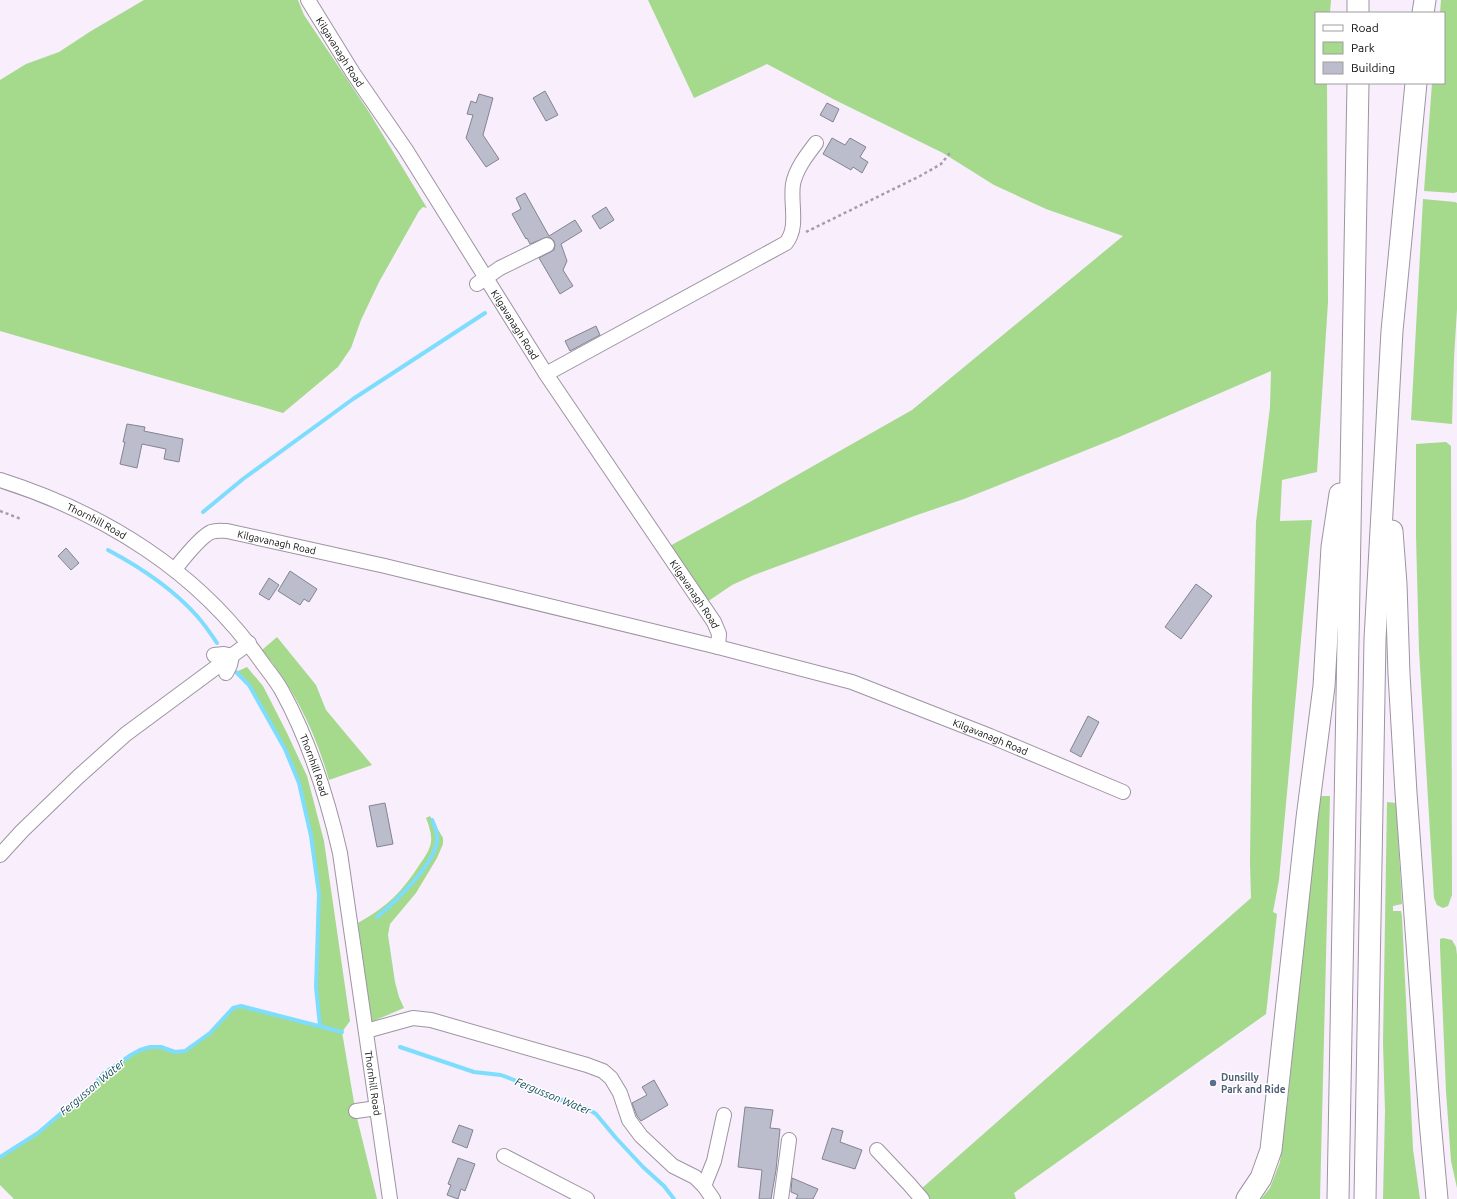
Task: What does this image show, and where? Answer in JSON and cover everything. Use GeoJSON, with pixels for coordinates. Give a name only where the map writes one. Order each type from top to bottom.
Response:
{"type":"FeatureCollection","features":[{"type":"Feature","properties":{"kind":"highway"},"geometry":{"type":"LineString","coordinates":[[1358,0],[1358,12]]}},
{"type":"Feature","properties":{"kind":"highway"},"geometry":{"type":"LineString","coordinates":[[1423,12],[1425,0]]}},
{"type":"Feature","properties":{"kind":"highway"},"geometry":{"type":"LineString","coordinates":[[1338,1199],[1358,84]]}},
{"type":"Feature","properties":{"kind":"highway"},"geometry":{"type":"LineString","coordinates":[[1365,1199],[1375,639],[1392,331],[1416,84]]}},
{"type":"Feature","properties":{"kind":"highway"},"geometry":{"type":"LineString","coordinates":[[1247,1199],[1261,1178],[1271,1150],[1307,818],[1324,686],[1332,547],[1352,423]]}},
{"type":"Feature","properties":{"kind":"highway"},"geometry":{"type":"LineString","coordinates":[[1386,442],[1396,584],[1399,674],[1407,801],[1437,1199]]}},
{"type":"Feature","properties":{"kind":"street","name":"Kilgavanagh Road"},"geometry":{"type":"LineString","coordinates":[[308,0],[353,73],[384,111],[481,281],[546,374],[714,622],[719,634],[718,647]]}},
{"type":"Feature","properties":{"kind":"street"},"geometry":{"type":"LineString","coordinates":[[546,374],[786,243],[791,237],[793,186],[795,176],[803,161],[816,143]]}},
{"type":"Feature","properties":{"kind":"street"},"geometry":{"type":"LineString","coordinates":[[481,281],[500,268],[547,245]]}},
{"type":"Feature","properties":{"kind":"street","name":"Thornhill Road"},"geometry":{"type":"LineString","coordinates":[[0,480],[38,492],[100,521],[175,569],[214,605],[249,643],[282,690],[306,739],[320,777],[340,853],[390,1199]]}},
{"type":"Feature","properties":{"kind":"street","name":"Kilgavanagh Road"},"geometry":{"type":"LineString","coordinates":[[175,569],[201,540],[210,533],[227,531],[429,583],[718,647],[852,682],[990,736],[1123,792]]}},
{"type":"Feature","properties":{"kind":"street"},"geometry":{"type":"LineString","coordinates":[[0,855],[22,831],[126,734],[249,643]]}},
{"type":"Feature","properties":{"kind":"street"},"geometry":{"type":"LineString","coordinates":[[214,655],[224,654],[232,656]]}},
{"type":"Feature","properties":{"kind":"street"},"geometry":{"type":"LineString","coordinates":[[226,673],[232,656]]}},
{"type":"Feature","properties":{"kind":"street"},"geometry":{"type":"LineString","coordinates":[[366,1031],[413,1018],[431,1020],[587,1065],[603,1071],[612,1078],[616,1084],[629,1120],[641,1136],[673,1166],[694,1177],[704,1186],[713,1199]]}},
{"type":"Feature","properties":{"kind":"street"},"geometry":{"type":"LineString","coordinates":[[356,1111],[377,1108]]}},
{"type":"Feature","properties":{"kind":"street"},"geometry":{"type":"LineString","coordinates":[[704,1186],[714,1161],[724,1115]]}},
{"type":"Feature","properties":{"kind":"street"},"geometry":{"type":"LineString","coordinates":[[781,1199],[789,1140]]}},
{"type":"Feature","properties":{"kind":"street"},"geometry":{"type":"LineString","coordinates":[[877,1150],[922,1199]]}},
{"type":"Feature","properties":{"kind":"street"},"geometry":{"type":"LineString","coordinates":[[504,1156],[587,1199]]}},
{"type":"Feature","properties":{"kind":"path"},"geometry":{"type":"LineString","coordinates":[[786,243],[840,214],[920,176],[940,164],[950,153]]}},
{"type":"Feature","properties":{"kind":"path"},"geometry":{"type":"LineString","coordinates":[[0,511],[21,519]]}},
{"type":"Feature","properties":{"kind":"green space"},"geometry":{"type":"Polygon","coordinates":[[[144,0],[298,0],[304,15],[369,112],[427,208],[423,207],[419,211],[379,282],[361,320],[351,348],[338,367],[283,413],[0,331],[0,80],[26,64],[59,52],[91,31],[144,0]]]}},
{"type":"Feature","properties":{"kind":"green space"},"geometry":{"type":"Polygon","coordinates":[[[648,0],[1331,0],[1330,12],[1315,12],[1315,84],[1327,84],[1328,302],[1317,472],[1282,480],[1280,521],[1312,520],[1279,880],[1273,912],[1277,914],[1266,1014],[1014,1193],[1016,1199],[930,1199],[921,1189],[1251,898],[1252,701],[1256,522],[1270,407],[1271,371],[1119,437],[964,499],[754,575],[732,585],[707,602],[668,547],[912,410],[1123,236],[1046,209],[994,185],[943,153],[835,100],[767,64],[694,98],[648,0]]]}},
{"type":"Feature","properties":{"kind":"green space"},"geometry":{"type":"Polygon","coordinates":[[[1441,0],[1457,0],[1457,192],[1454,193],[1424,191],[1432,84],[1445,84],[1445,12],[1440,12],[1441,0]]]}},
{"type":"Feature","properties":{"kind":"green space"},"geometry":{"type":"Polygon","coordinates":[[[1423,199],[1457,203],[1457,309],[1452,424],[1411,420],[1423,199]]]}},
{"type":"Feature","properties":{"kind":"green space"},"geometry":{"type":"Polygon","coordinates":[[[1446,442],[1451,446],[1452,895],[1448,906],[1443,908],[1437,905],[1434,898],[1419,650],[1416,536],[1416,444],[1446,442]]]}},
{"type":"Feature","properties":{"kind":"green space"},"geometry":{"type":"Polygon","coordinates":[[[277,637],[316,685],[326,710],[372,765],[329,780],[318,745],[303,712],[284,679],[262,650],[277,637]]]}},
{"type":"Feature","properties":{"kind":"green space"},"geometry":{"type":"Polygon","coordinates":[[[247,667],[263,686],[307,776],[324,841],[350,1021],[342,1032],[356,1114],[377,1199],[14,1199],[0,1185],[0,1157],[38,1133],[93,1086],[103,1074],[131,1055],[150,1047],[161,1047],[175,1052],[184,1052],[210,1033],[233,1008],[241,1006],[320,1026],[316,987],[319,894],[311,836],[299,783],[285,749],[249,685],[236,672],[247,667]]]}},
{"type":"Feature","properties":{"kind":"green space"},"geometry":{"type":"Polygon","coordinates":[[[1319,796],[1330,796],[1320,1199],[1261,1199],[1270,1188],[1280,1162],[1319,796]]]}},
{"type":"Feature","properties":{"kind":"green space"},"geometry":{"type":"Polygon","coordinates":[[[1387,802],[1396,803],[1402,904],[1393,906],[1393,911],[1401,911],[1402,916],[1413,1149],[1420,1199],[1383,1199],[1385,1111],[1383,1043],[1387,802]]]}},
{"type":"Feature","properties":{"kind":"green space"},"geometry":{"type":"Polygon","coordinates":[[[430,816],[443,838],[443,844],[437,858],[416,893],[390,924],[388,935],[395,982],[404,1008],[371,1022],[358,923],[386,905],[407,883],[428,851],[431,842],[431,833],[426,818],[430,816]]]}},
{"type":"Feature","properties":{"kind":"green space"},"geometry":{"type":"Polygon","coordinates":[[[1443,938],[1452,940],[1456,947],[1457,955],[1457,1188],[1451,1161],[1446,1091],[1440,947],[1440,939],[1443,938]]]}},
{"type":"Feature","properties":{"kind":"building"},"geometry":{"type":"Polygon","coordinates":[[[545,91],[558,115],[546,121],[533,98],[545,91]]]}},
{"type":"Feature","properties":{"kind":"building"},"geometry":{"type":"Polygon","coordinates":[[[479,94],[493,98],[483,135],[499,159],[486,167],[466,138],[473,115],[467,114],[471,101],[476,103],[479,94]]]}},
{"type":"Feature","properties":{"kind":"building"},"geometry":{"type":"Polygon","coordinates":[[[827,103],[839,109],[833,122],[820,115],[827,103]]]}},
{"type":"Feature","properties":{"kind":"building"},"geometry":{"type":"Polygon","coordinates":[[[832,138],[845,145],[850,138],[866,147],[860,157],[868,162],[862,173],[853,167],[851,170],[823,154],[832,138]]]}},
{"type":"Feature","properties":{"kind":"building"},"geometry":{"type":"Polygon","coordinates":[[[525,193],[549,236],[575,220],[582,231],[561,244],[567,261],[563,270],[573,286],[560,294],[539,258],[554,250],[554,241],[547,237],[530,244],[512,214],[521,209],[516,198],[525,193]]]}},
{"type":"Feature","properties":{"kind":"building"},"geometry":{"type":"Polygon","coordinates":[[[606,207],[614,220],[600,229],[592,216],[606,207]]]}},
{"type":"Feature","properties":{"kind":"building"},"geometry":{"type":"Polygon","coordinates":[[[596,326],[600,335],[570,351],[565,341],[596,326]]]}},
{"type":"Feature","properties":{"kind":"building"},"geometry":{"type":"Polygon","coordinates":[[[127,424],[145,427],[144,431],[183,439],[179,462],[164,459],[166,449],[142,444],[137,468],[120,464],[127,424]]]}},
{"type":"Feature","properties":{"kind":"building"},"geometry":{"type":"Polygon","coordinates":[[[66,548],[79,563],[71,570],[58,556],[66,548]]]}},
{"type":"Feature","properties":{"kind":"building"},"geometry":{"type":"Polygon","coordinates":[[[290,571],[317,589],[309,602],[304,599],[300,605],[278,591],[290,571]]]}},
{"type":"Feature","properties":{"kind":"building"},"geometry":{"type":"Polygon","coordinates":[[[269,578],[279,585],[269,600],[259,594],[269,578]]]}},
{"type":"Feature","properties":{"kind":"building"},"geometry":{"type":"Polygon","coordinates":[[[1196,584],[1212,596],[1181,639],[1165,627],[1196,584]]]}},
{"type":"Feature","properties":{"kind":"building"},"geometry":{"type":"Polygon","coordinates":[[[1088,716],[1099,722],[1081,757],[1070,751],[1088,716]]]}},
{"type":"Feature","properties":{"kind":"building"},"geometry":{"type":"Polygon","coordinates":[[[385,803],[393,844],[377,847],[369,806],[385,803]]]}},
{"type":"Feature","properties":{"kind":"building"},"geometry":{"type":"Polygon","coordinates":[[[654,1080],[668,1105],[641,1121],[637,1116],[632,1103],[647,1095],[642,1087],[654,1080]]]}},
{"type":"Feature","properties":{"kind":"building"},"geometry":{"type":"Polygon","coordinates":[[[745,1107],[773,1110],[770,1128],[780,1129],[776,1170],[771,1199],[759,1199],[762,1170],[738,1167],[745,1107]]]}},
{"type":"Feature","properties":{"kind":"building"},"geometry":{"type":"Polygon","coordinates":[[[459,1125],[473,1130],[467,1148],[452,1142],[459,1125]]]}},
{"type":"Feature","properties":{"kind":"building"},"geometry":{"type":"Polygon","coordinates":[[[832,1128],[843,1131],[840,1142],[862,1150],[855,1169],[822,1159],[832,1128]]]}},
{"type":"Feature","properties":{"kind":"building"},"geometry":{"type":"Polygon","coordinates":[[[458,1158],[475,1164],[465,1191],[461,1189],[458,1199],[447,1195],[451,1185],[448,1184],[458,1158]]]}},
{"type":"Feature","properties":{"kind":"building"},"geometry":{"type":"Polygon","coordinates":[[[792,1178],[818,1189],[813,1199],[796,1199],[798,1195],[791,1192],[792,1178]]]}},
{"type":"Feature","properties":{"kind":"waterway"},"geometry":{"type":"LineString","coordinates":[[203,512],[243,479],[353,399],[485,313]]}},
{"type":"Feature","properties":{"kind":"waterway"},"geometry":{"type":"LineString","coordinates":[[108,550],[144,571],[167,588],[188,606],[217,643]]}},
{"type":"Feature","properties":{"kind":"waterway"},"geometry":{"type":"LineString","coordinates":[[236,672],[249,685],[285,749],[299,783],[311,836],[319,894],[316,987],[320,1026]]}},
{"type":"Feature","properties":{"kind":"waterway"},"geometry":{"type":"LineString","coordinates":[[377,917],[403,893],[429,861],[437,841],[436,830],[432,820]]}},
{"type":"Feature","properties":{"kind":"waterway","name":"Fergusson Water"},"geometry":{"type":"LineString","coordinates":[[0,1157],[38,1133],[93,1086],[103,1074],[131,1055],[150,1047],[161,1047],[175,1052],[185,1051],[210,1033],[233,1008],[241,1006],[342,1032]]}},
{"type":"Feature","properties":{"kind":"waterway","name":"Fergusson Water"},"geometry":{"type":"LineString","coordinates":[[400,1047],[474,1072],[501,1075],[542,1093],[588,1109],[596,1114],[616,1138],[643,1167],[664,1186],[674,1199]]}},
{"type":"Feature","properties":{"kind":"place","name":"Dunsilly Park and Ride"},"geometry":{"type":"Point","coordinates":[1213,1083]}}]}
